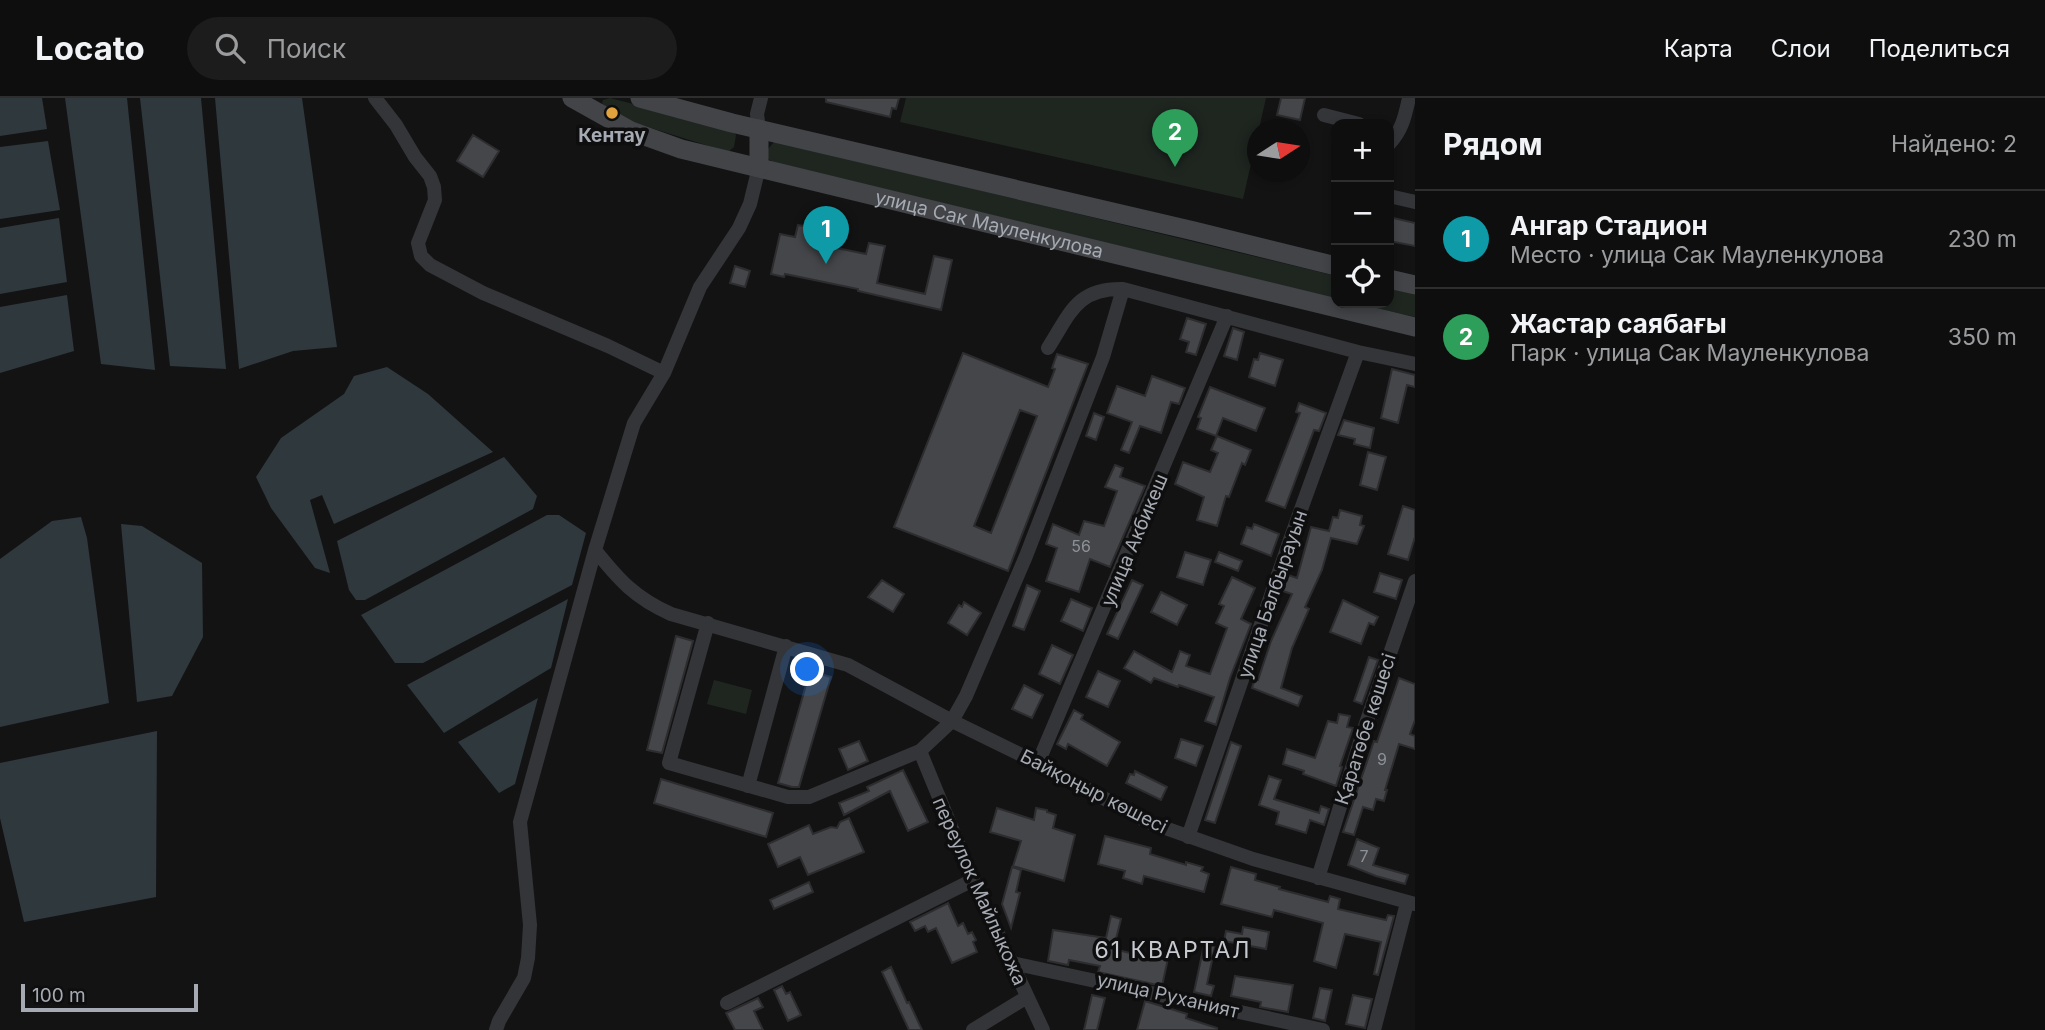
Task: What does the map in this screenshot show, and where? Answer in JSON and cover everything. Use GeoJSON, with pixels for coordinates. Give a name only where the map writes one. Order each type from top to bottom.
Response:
{"type":"FeatureCollection","features":[{"type":"Feature","properties":{"kind":"main road","name":"улица Сак Мауленкулова"},"geometry":{"type":"LineString","coordinates":[[572,98],[631,131],[681,149],[1415,327]]}},
{"type":"Feature","properties":{"kind":"main road","name":"улица Сак Мауленкулова"},"geometry":{"type":"LineString","coordinates":[[640,98],[759,129],[1331,265]]}},
{"type":"Feature","properties":{"kind":"main road"},"geometry":{"type":"LineString","coordinates":[[759,129],[759,167]]}},
{"type":"Feature","properties":{"kind":"main road"},"geometry":{"type":"LineString","coordinates":[[1394,280],[1415,285]]}},
{"type":"Feature","properties":{"kind":"street"},"geometry":{"type":"LineString","coordinates":[[375,98],[430,176],[434,187],[435,200],[418,243],[421,256],[430,265],[484,293],[608,345],[664,373]]}},
{"type":"Feature","properties":{"kind":"street"},"geometry":{"type":"LineString","coordinates":[[759,129],[757,114],[761,98]]}},
{"type":"Feature","properties":{"kind":"street"},"geometry":{"type":"LineString","coordinates":[[1394,134],[1404,120],[1409,98]]}},
{"type":"Feature","properties":{"kind":"street"},"geometry":{"type":"LineString","coordinates":[[1324,115],[1340,119]]}},
{"type":"Feature","properties":{"kind":"street"},"geometry":{"type":"LineString","coordinates":[[496,1030],[524,978],[528,958],[530,925],[520,822],[595,550],[634,423],[664,373],[701,287],[739,228],[750,204],[759,167]]}},
{"type":"Feature","properties":{"kind":"street"},"geometry":{"type":"LineString","coordinates":[[1394,197],[1415,202]]}},
{"type":"Feature","properties":{"kind":"street"},"geometry":{"type":"LineString","coordinates":[[1048,348],[1079,301],[1106,289],[1123,289],[1358,352],[1415,364]]}},
{"type":"Feature","properties":{"kind":"street"},"geometry":{"type":"LineString","coordinates":[[708,623],[668,763],[788,797],[809,796],[920,751],[952,721],[966,696],[1027,556],[1103,357],[1123,289]]}},
{"type":"Feature","properties":{"kind":"street","name":"улица Акбикеш"},"geometry":{"type":"LineString","coordinates":[[1038,763],[1227,316]]}},
{"type":"Feature","properties":{"kind":"street","name":"улица Балбырауын"},"geometry":{"type":"LineString","coordinates":[[1188,837],[1358,352]]}},
{"type":"Feature","properties":{"kind":"street","name":"Байқоңыр көшесі"},"geometry":{"type":"LineString","coordinates":[[595,550],[630,590],[648,603],[671,614],[848,665],[1148,822],[1318,878],[1411,904]]}},
{"type":"Feature","properties":{"kind":"street","name":"Қаратөбе көшесі"},"geometry":{"type":"LineString","coordinates":[[1318,878],[1364,729],[1415,581]]}},
{"type":"Feature","properties":{"kind":"street"},"geometry":{"type":"LineString","coordinates":[[748,786],[786,646]]}},
{"type":"Feature","properties":{"kind":"street","name":"переулок Майлыкожа"},"geometry":{"type":"LineString","coordinates":[[920,751],[974,880],[1043,1030]]}},
{"type":"Feature","properties":{"kind":"street"},"geometry":{"type":"LineString","coordinates":[[727,1003],[974,880]]}},
{"type":"Feature","properties":{"kind":"street"},"geometry":{"type":"LineString","coordinates":[[1374,1030],[1411,904]]}},
{"type":"Feature","properties":{"kind":"street","name":"улица Руханият"},"geometry":{"type":"LineString","coordinates":[[1012,962],[1323,1030]]}},
{"type":"Feature","properties":{"kind":"street"},"geometry":{"type":"LineString","coordinates":[[972,1030],[1027,997]]}},
{"type":"Feature","properties":{"kind":"shaded area"},"geometry":{"type":"Polygon","coordinates":[[[0,98],[42,98],[47,129],[0,136],[0,98]]]}},
{"type":"Feature","properties":{"kind":"shaded area"},"geometry":{"type":"Polygon","coordinates":[[[65,98],[127,98],[155,370],[101,364],[65,98]]]}},
{"type":"Feature","properties":{"kind":"shaded area"},"geometry":{"type":"Polygon","coordinates":[[[140,98],[201,98],[226,369],[170,366],[140,98]]]}},
{"type":"Feature","properties":{"kind":"shaded area"},"geometry":{"type":"Polygon","coordinates":[[[215,98],[302,98],[337,347],[293,351],[239,369],[215,98]]]}},
{"type":"Feature","properties":{"kind":"shaded area"},"geometry":{"type":"Polygon","coordinates":[[[610,98],[733,130],[736,135],[734,147],[728,152],[616,117],[607,111],[602,103],[610,98]]]}},
{"type":"Feature","properties":{"kind":"shaded area"},"geometry":{"type":"Polygon","coordinates":[[[906,98],[1266,98],[1261,119],[1247,119],[1247,181],[1243,199],[900,122],[906,98]]]}},
{"type":"Feature","properties":{"kind":"shaded area"},"geometry":{"type":"Polygon","coordinates":[[[48,141],[60,210],[0,219],[0,147],[48,141]]]}},
{"type":"Feature","properties":{"kind":"shaded area"},"geometry":{"type":"Polygon","coordinates":[[[775,141],[1331,275],[1331,298],[777,164],[768,159],[767,150],[775,141]]]}},
{"type":"Feature","properties":{"kind":"shaded area"},"geometry":{"type":"Polygon","coordinates":[[[59,218],[67,282],[0,294],[0,228],[59,218]]]}},
{"type":"Feature","properties":{"kind":"shaded area"},"geometry":{"type":"Polygon","coordinates":[[[1394,289],[1415,295],[1415,317],[1375,308],[1394,308],[1394,289]]]}},
{"type":"Feature","properties":{"kind":"shaded area"},"geometry":{"type":"Polygon","coordinates":[[[67,295],[74,351],[0,373],[0,307],[67,295]]]}},
{"type":"Feature","properties":{"kind":"shaded area"},"geometry":{"type":"Polygon","coordinates":[[[387,367],[428,394],[493,452],[334,524],[322,495],[310,500],[330,573],[315,568],[271,508],[256,477],[281,438],[344,394],[354,376],[387,367]]]}},
{"type":"Feature","properties":{"kind":"shaded area"},"geometry":{"type":"Polygon","coordinates":[[[504,457],[537,496],[533,509],[365,600],[356,600],[349,590],[337,541],[504,457]]]}},
{"type":"Feature","properties":{"kind":"shaded area"},"geometry":{"type":"Polygon","coordinates":[[[547,515],[559,515],[586,533],[572,585],[423,663],[395,663],[361,615],[547,515]]]}},
{"type":"Feature","properties":{"kind":"shaded area"},"geometry":{"type":"Polygon","coordinates":[[[81,517],[87,538],[109,703],[0,727],[0,559],[52,521],[81,517]]]}},
{"type":"Feature","properties":{"kind":"shaded area"},"geometry":{"type":"Polygon","coordinates":[[[121,524],[142,526],[202,563],[203,637],[172,696],[137,702],[121,524]]]}},
{"type":"Feature","properties":{"kind":"shaded area"},"geometry":{"type":"Polygon","coordinates":[[[568,599],[551,668],[444,733],[407,685],[568,599]]]}},
{"type":"Feature","properties":{"kind":"shaded area"},"geometry":{"type":"Polygon","coordinates":[[[714,680],[752,690],[746,714],[707,704],[714,680]]]}},
{"type":"Feature","properties":{"kind":"shaded area"},"geometry":{"type":"Polygon","coordinates":[[[538,698],[515,784],[499,793],[458,742],[538,698]]]}},
{"type":"Feature","properties":{"kind":"shaded area"},"geometry":{"type":"Polygon","coordinates":[[[157,731],[156,897],[24,922],[0,818],[0,763],[157,731]]]}},
{"type":"Feature","properties":{"kind":"building"},"geometry":{"type":"Polygon","coordinates":[[[826,98],[899,98],[890,117],[826,102],[826,98]]]}},
{"type":"Feature","properties":{"kind":"building"},"geometry":{"type":"Polygon","coordinates":[[[1281,98],[1305,98],[1300,119],[1277,115],[1281,98]]]}},
{"type":"Feature","properties":{"kind":"building"},"geometry":{"type":"Polygon","coordinates":[[[473,135],[499,151],[483,177],[457,161],[473,135]]]}},
{"type":"Feature","properties":{"kind":"building"},"geometry":{"type":"Polygon","coordinates":[[[1394,218],[1415,223],[1415,246],[1394,242],[1394,218]]]}},
{"type":"Feature","properties":{"kind":"building"},"geometry":{"type":"Polygon","coordinates":[[[798,225],[820,229],[817,244],[866,254],[869,243],[885,246],[877,283],[925,294],[934,256],[952,260],[941,310],[858,289],[785,274],[784,277],[771,274],[780,234],[795,237],[798,225]]]}},
{"type":"Feature","properties":{"kind":"building"},"geometry":{"type":"Polygon","coordinates":[[[735,266],[750,271],[745,287],[730,283],[735,266]]]}},
{"type":"Feature","properties":{"kind":"building"},"geometry":{"type":"Polygon","coordinates":[[[1187,318],[1206,324],[1196,355],[1186,352],[1189,342],[1180,339],[1187,318]]]}},
{"type":"Feature","properties":{"kind":"building"},"geometry":{"type":"Polygon","coordinates":[[[1233,328],[1244,332],[1237,360],[1224,356],[1233,328]]]}},
{"type":"Feature","properties":{"kind":"building"},"geometry":{"type":"Polygon","coordinates":[[[963,353],[1048,387],[1057,354],[1088,364],[1008,571],[894,527],[963,353]],[[1020,410],[974,526],[991,533],[1037,416],[1020,410]]]}},
{"type":"Feature","properties":{"kind":"building"},"geometry":{"type":"Polygon","coordinates":[[[1260,353],[1283,360],[1275,386],[1249,377],[1254,359],[1258,360],[1260,353]]]}},
{"type":"Feature","properties":{"kind":"building"},"geometry":{"type":"Polygon","coordinates":[[[1392,369],[1415,375],[1415,387],[1407,385],[1398,423],[1381,418],[1392,369]]]}},
{"type":"Feature","properties":{"kind":"building"},"geometry":{"type":"Polygon","coordinates":[[[1152,376],[1185,388],[1179,404],[1171,402],[1161,433],[1140,426],[1129,453],[1121,450],[1132,422],[1107,413],[1117,386],[1145,396],[1152,376]]]}},
{"type":"Feature","properties":{"kind":"building"},"geometry":{"type":"Polygon","coordinates":[[[1210,387],[1265,408],[1256,431],[1223,418],[1216,436],[1197,429],[1201,418],[1198,417],[1210,387]]]}},
{"type":"Feature","properties":{"kind":"building"},"geometry":{"type":"Polygon","coordinates":[[[1299,403],[1326,413],[1319,431],[1314,430],[1285,508],[1266,501],[1300,413],[1296,412],[1299,403]]]}},
{"type":"Feature","properties":{"kind":"building"},"geometry":{"type":"Polygon","coordinates":[[[1094,413],[1104,417],[1096,440],[1086,436],[1094,413]]]}},
{"type":"Feature","properties":{"kind":"building"},"geometry":{"type":"Polygon","coordinates":[[[1344,420],[1374,428],[1370,448],[1354,444],[1355,439],[1338,435],[1344,420]]]}},
{"type":"Feature","properties":{"kind":"building"},"geometry":{"type":"Polygon","coordinates":[[[1217,436],[1251,450],[1245,465],[1242,463],[1229,497],[1226,496],[1217,526],[1197,520],[1204,497],[1175,484],[1183,462],[1210,472],[1218,453],[1211,450],[1217,436]]]}},
{"type":"Feature","properties":{"kind":"building"},"geometry":{"type":"Polygon","coordinates":[[[1368,452],[1386,457],[1377,490],[1360,485],[1368,452]]]}},
{"type":"Feature","properties":{"kind":"building"},"geometry":{"type":"Polygon","coordinates":[[[1115,465],[1123,468],[1120,477],[1145,486],[1110,567],[1090,559],[1079,592],[1046,581],[1057,548],[1046,544],[1053,524],[1079,535],[1084,521],[1104,526],[1117,491],[1105,487],[1115,465]]]}},
{"type":"Feature","properties":{"kind":"building"},"geometry":{"type":"Polygon","coordinates":[[[1403,506],[1415,510],[1415,537],[1408,560],[1388,554],[1403,506]]]}},
{"type":"Feature","properties":{"kind":"building"},"geometry":{"type":"Polygon","coordinates":[[[1340,510],[1362,516],[1360,525],[1364,526],[1357,544],[1331,538],[1322,570],[1305,607],[1309,609],[1292,648],[1281,688],[1302,696],[1298,706],[1252,688],[1255,678],[1258,680],[1271,641],[1292,594],[1283,591],[1288,575],[1297,578],[1311,527],[1329,531],[1333,517],[1338,518],[1340,510]]]}},
{"type":"Feature","properties":{"kind":"building"},"geometry":{"type":"Polygon","coordinates":[[[1254,524],[1279,534],[1271,556],[1241,544],[1247,527],[1252,529],[1254,524]]]}},
{"type":"Feature","properties":{"kind":"building"},"geometry":{"type":"Polygon","coordinates":[[[1185,552],[1211,560],[1203,585],[1177,577],[1185,552]]]}},
{"type":"Feature","properties":{"kind":"building"},"geometry":{"type":"Polygon","coordinates":[[[1219,552],[1242,561],[1238,571],[1215,562],[1219,552]]]}},
{"type":"Feature","properties":{"kind":"building"},"geometry":{"type":"Polygon","coordinates":[[[1380,573],[1402,580],[1396,599],[1374,592],[1380,573]]]}},
{"type":"Feature","properties":{"kind":"building"},"geometry":{"type":"Polygon","coordinates":[[[1232,577],[1255,588],[1241,619],[1251,624],[1230,678],[1216,725],[1205,721],[1214,697],[1154,678],[1151,683],[1124,668],[1134,651],[1172,672],[1180,651],[1190,655],[1186,666],[1210,674],[1227,628],[1216,623],[1224,606],[1219,604],[1232,577]]]}},
{"type":"Feature","properties":{"kind":"building"},"geometry":{"type":"Polygon","coordinates":[[[882,580],[904,594],[893,612],[868,597],[882,580]]]}},
{"type":"Feature","properties":{"kind":"building"},"geometry":{"type":"Polygon","coordinates":[[[1132,580],[1143,585],[1118,639],[1107,634],[1132,580]]]}},
{"type":"Feature","properties":{"kind":"building"},"geometry":{"type":"Polygon","coordinates":[[[1027,585],[1040,591],[1024,630],[1013,626],[1027,585]]]}},
{"type":"Feature","properties":{"kind":"building"},"geometry":{"type":"Polygon","coordinates":[[[1161,592],[1187,605],[1177,625],[1151,612],[1161,592]]]}},
{"type":"Feature","properties":{"kind":"building"},"geometry":{"type":"Polygon","coordinates":[[[1071,599],[1092,608],[1083,631],[1061,621],[1071,599]]]}},
{"type":"Feature","properties":{"kind":"building"},"geometry":{"type":"Polygon","coordinates":[[[1343,600],[1378,617],[1374,625],[1369,623],[1361,644],[1330,632],[1343,600]]]}},
{"type":"Feature","properties":{"kind":"building"},"geometry":{"type":"Polygon","coordinates":[[[964,602],[981,613],[967,635],[948,623],[959,605],[962,607],[964,602]]]}},
{"type":"Feature","properties":{"kind":"building"},"geometry":{"type":"Polygon","coordinates":[[[676,636],[693,641],[662,753],[647,750],[676,636]]]}},
{"type":"Feature","properties":{"kind":"building"},"geometry":{"type":"Polygon","coordinates":[[[1052,645],[1073,655],[1060,684],[1039,674],[1052,645]]]}},
{"type":"Feature","properties":{"kind":"building"},"geometry":{"type":"Polygon","coordinates":[[[1369,657],[1378,660],[1362,704],[1354,701],[1369,657]]]}},
{"type":"Feature","properties":{"kind":"building"},"geometry":{"type":"Polygon","coordinates":[[[810,671],[831,677],[799,787],[792,787],[778,783],[810,671]]]}},
{"type":"Feature","properties":{"kind":"building"},"geometry":{"type":"Polygon","coordinates":[[[1098,671],[1120,681],[1108,707],[1086,697],[1098,671]]]}},
{"type":"Feature","properties":{"kind":"building"},"geometry":{"type":"Polygon","coordinates":[[[1399,678],[1415,684],[1415,720],[1410,734],[1415,736],[1415,749],[1399,744],[1384,801],[1376,799],[1373,810],[1363,807],[1354,835],[1343,832],[1374,741],[1377,742],[1399,678]]]}},
{"type":"Feature","properties":{"kind":"building"},"geometry":{"type":"Polygon","coordinates":[[[1024,685],[1043,695],[1032,718],[1012,709],[1024,685]]]}},
{"type":"Feature","properties":{"kind":"building"},"geometry":{"type":"Polygon","coordinates":[[[1074,710],[1083,715],[1081,719],[1120,742],[1107,766],[1068,744],[1066,749],[1057,744],[1074,710]]]}},
{"type":"Feature","properties":{"kind":"building"},"geometry":{"type":"Polygon","coordinates":[[[1339,714],[1350,716],[1347,727],[1353,728],[1336,786],[1283,764],[1287,749],[1315,758],[1328,721],[1337,723],[1339,714]]]}},
{"type":"Feature","properties":{"kind":"building"},"geometry":{"type":"Polygon","coordinates":[[[1181,739],[1203,746],[1196,766],[1175,758],[1181,739]]]}},
{"type":"Feature","properties":{"kind":"building"},"geometry":{"type":"Polygon","coordinates":[[[859,741],[868,761],[848,770],[839,749],[859,741]]]}},
{"type":"Feature","properties":{"kind":"building"},"geometry":{"type":"Polygon","coordinates":[[[1231,742],[1241,746],[1215,823],[1205,820],[1231,742]]]}},
{"type":"Feature","properties":{"kind":"building"},"geometry":{"type":"Polygon","coordinates":[[[903,770],[928,822],[908,831],[890,791],[844,815],[839,803],[869,791],[867,787],[903,770]]]}},
{"type":"Feature","properties":{"kind":"building"},"geometry":{"type":"Polygon","coordinates":[[[1135,771],[1167,787],[1161,800],[1126,783],[1130,774],[1134,775],[1135,771]]]}},
{"type":"Feature","properties":{"kind":"building"},"geometry":{"type":"Polygon","coordinates":[[[1269,776],[1281,780],[1274,799],[1319,813],[1321,806],[1329,809],[1324,825],[1310,820],[1306,833],[1276,824],[1279,812],[1259,805],[1269,776]]]}},
{"type":"Feature","properties":{"kind":"building"},"geometry":{"type":"Polygon","coordinates":[[[661,779],[773,813],[766,837],[654,803],[661,779]]]}},
{"type":"Feature","properties":{"kind":"building"},"geometry":{"type":"Polygon","coordinates":[[[997,808],[1034,820],[1036,808],[1047,810],[1056,815],[1053,828],[1075,835],[1064,881],[1013,866],[1021,841],[990,832],[997,808]]]}},
{"type":"Feature","properties":{"kind":"building"},"geometry":{"type":"Polygon","coordinates":[[[849,818],[864,852],[808,875],[800,857],[778,867],[768,844],[809,825],[813,834],[831,827],[837,828],[840,822],[849,818]]]}},
{"type":"Feature","properties":{"kind":"building"},"geometry":{"type":"Polygon","coordinates":[[[1105,836],[1151,848],[1150,854],[1186,865],[1186,862],[1203,867],[1201,871],[1209,874],[1204,892],[1144,876],[1142,884],[1123,878],[1125,871],[1098,864],[1105,836]]]}},
{"type":"Feature","properties":{"kind":"building"},"geometry":{"type":"Polygon","coordinates":[[[1357,839],[1379,848],[1373,865],[1408,875],[1405,884],[1348,865],[1357,839]]]}},
{"type":"Feature","properties":{"kind":"building"},"geometry":{"type":"Polygon","coordinates":[[[1012,867],[1021,870],[1016,892],[1020,893],[1011,928],[1002,904],[1012,867]]]}},
{"type":"Feature","properties":{"kind":"building"},"geometry":{"type":"Polygon","coordinates":[[[1231,867],[1256,874],[1255,880],[1280,887],[1279,889],[1328,902],[1330,896],[1340,899],[1338,909],[1386,920],[1388,915],[1394,916],[1378,975],[1374,974],[1381,942],[1345,934],[1336,968],[1314,961],[1323,923],[1274,910],[1272,917],[1221,904],[1231,867]]]}},
{"type":"Feature","properties":{"kind":"building"},"geometry":{"type":"Polygon","coordinates":[[[809,882],[813,892],[774,909],[770,900],[809,882]]]}},
{"type":"Feature","properties":{"kind":"building"},"geometry":{"type":"Polygon","coordinates":[[[948,903],[958,926],[963,923],[968,934],[972,932],[977,952],[952,963],[936,928],[928,932],[925,926],[915,931],[910,922],[948,903]]]}},
{"type":"Feature","properties":{"kind":"building"},"geometry":{"type":"Polygon","coordinates":[[[1111,916],[1121,919],[1116,939],[1120,943],[1118,950],[1158,960],[1159,952],[1169,954],[1162,986],[1098,972],[1100,966],[1069,960],[1068,965],[1048,961],[1053,930],[1106,938],[1111,916]]]}},
{"type":"Feature","properties":{"kind":"building"},"geometry":{"type":"Polygon","coordinates":[[[1243,927],[1269,932],[1266,949],[1224,941],[1226,931],[1242,934],[1243,927]]]}},
{"type":"Feature","properties":{"kind":"building"},"geometry":{"type":"Polygon","coordinates":[[[1205,940],[1216,942],[1207,984],[1214,986],[1211,996],[1194,992],[1205,940]]]}},
{"type":"Feature","properties":{"kind":"building"},"geometry":{"type":"Polygon","coordinates":[[[891,967],[922,1030],[909,1030],[882,972],[891,967]]]}},
{"type":"Feature","properties":{"kind":"building"},"geometry":{"type":"Polygon","coordinates":[[[1235,976],[1293,985],[1288,1012],[1260,1007],[1261,1002],[1231,996],[1235,976]]]}},
{"type":"Feature","properties":{"kind":"building"},"geometry":{"type":"Polygon","coordinates":[[[782,986],[786,994],[790,992],[801,1015],[788,1021],[774,990],[782,986]]]}},
{"type":"Feature","properties":{"kind":"building"},"geometry":{"type":"Polygon","coordinates":[[[1320,988],[1332,990],[1325,1021],[1313,1018],[1320,988]]]}},
{"type":"Feature","properties":{"kind":"building"},"geometry":{"type":"Polygon","coordinates":[[[1092,995],[1105,998],[1097,1030],[1084,1030],[1092,995]]]}},
{"type":"Feature","properties":{"kind":"building"},"geometry":{"type":"Polygon","coordinates":[[[1353,995],[1372,999],[1365,1028],[1346,1024],[1353,995]]]}},
{"type":"Feature","properties":{"kind":"building"},"geometry":{"type":"Polygon","coordinates":[[[758,998],[763,1007],[754,1011],[763,1030],[735,1030],[726,1013],[758,998]]]}},
{"type":"Feature","properties":{"kind":"building"},"geometry":{"type":"Polygon","coordinates":[[[1145,1001],[1187,1014],[1186,1018],[1217,1030],[1137,1030],[1145,1001]]]}},
{"type":"Feature","properties":{"kind":"place","name":"Кентау"},"geometry":{"type":"Point","coordinates":[612,113]}},
{"type":"Feature","properties":{"kind":"place","name":"Жастар саябағы"},"geometry":{"type":"Point","coordinates":[1175,167]}},
{"type":"Feature","properties":{"kind":"place","name":"Ангар Стадион"},"geometry":{"type":"Point","coordinates":[826,264]}},
{"type":"Feature","properties":{"kind":"district","name":"61 КВАРТАЛ"},"geometry":{"type":"Point","coordinates":[1173,950]}}]}
